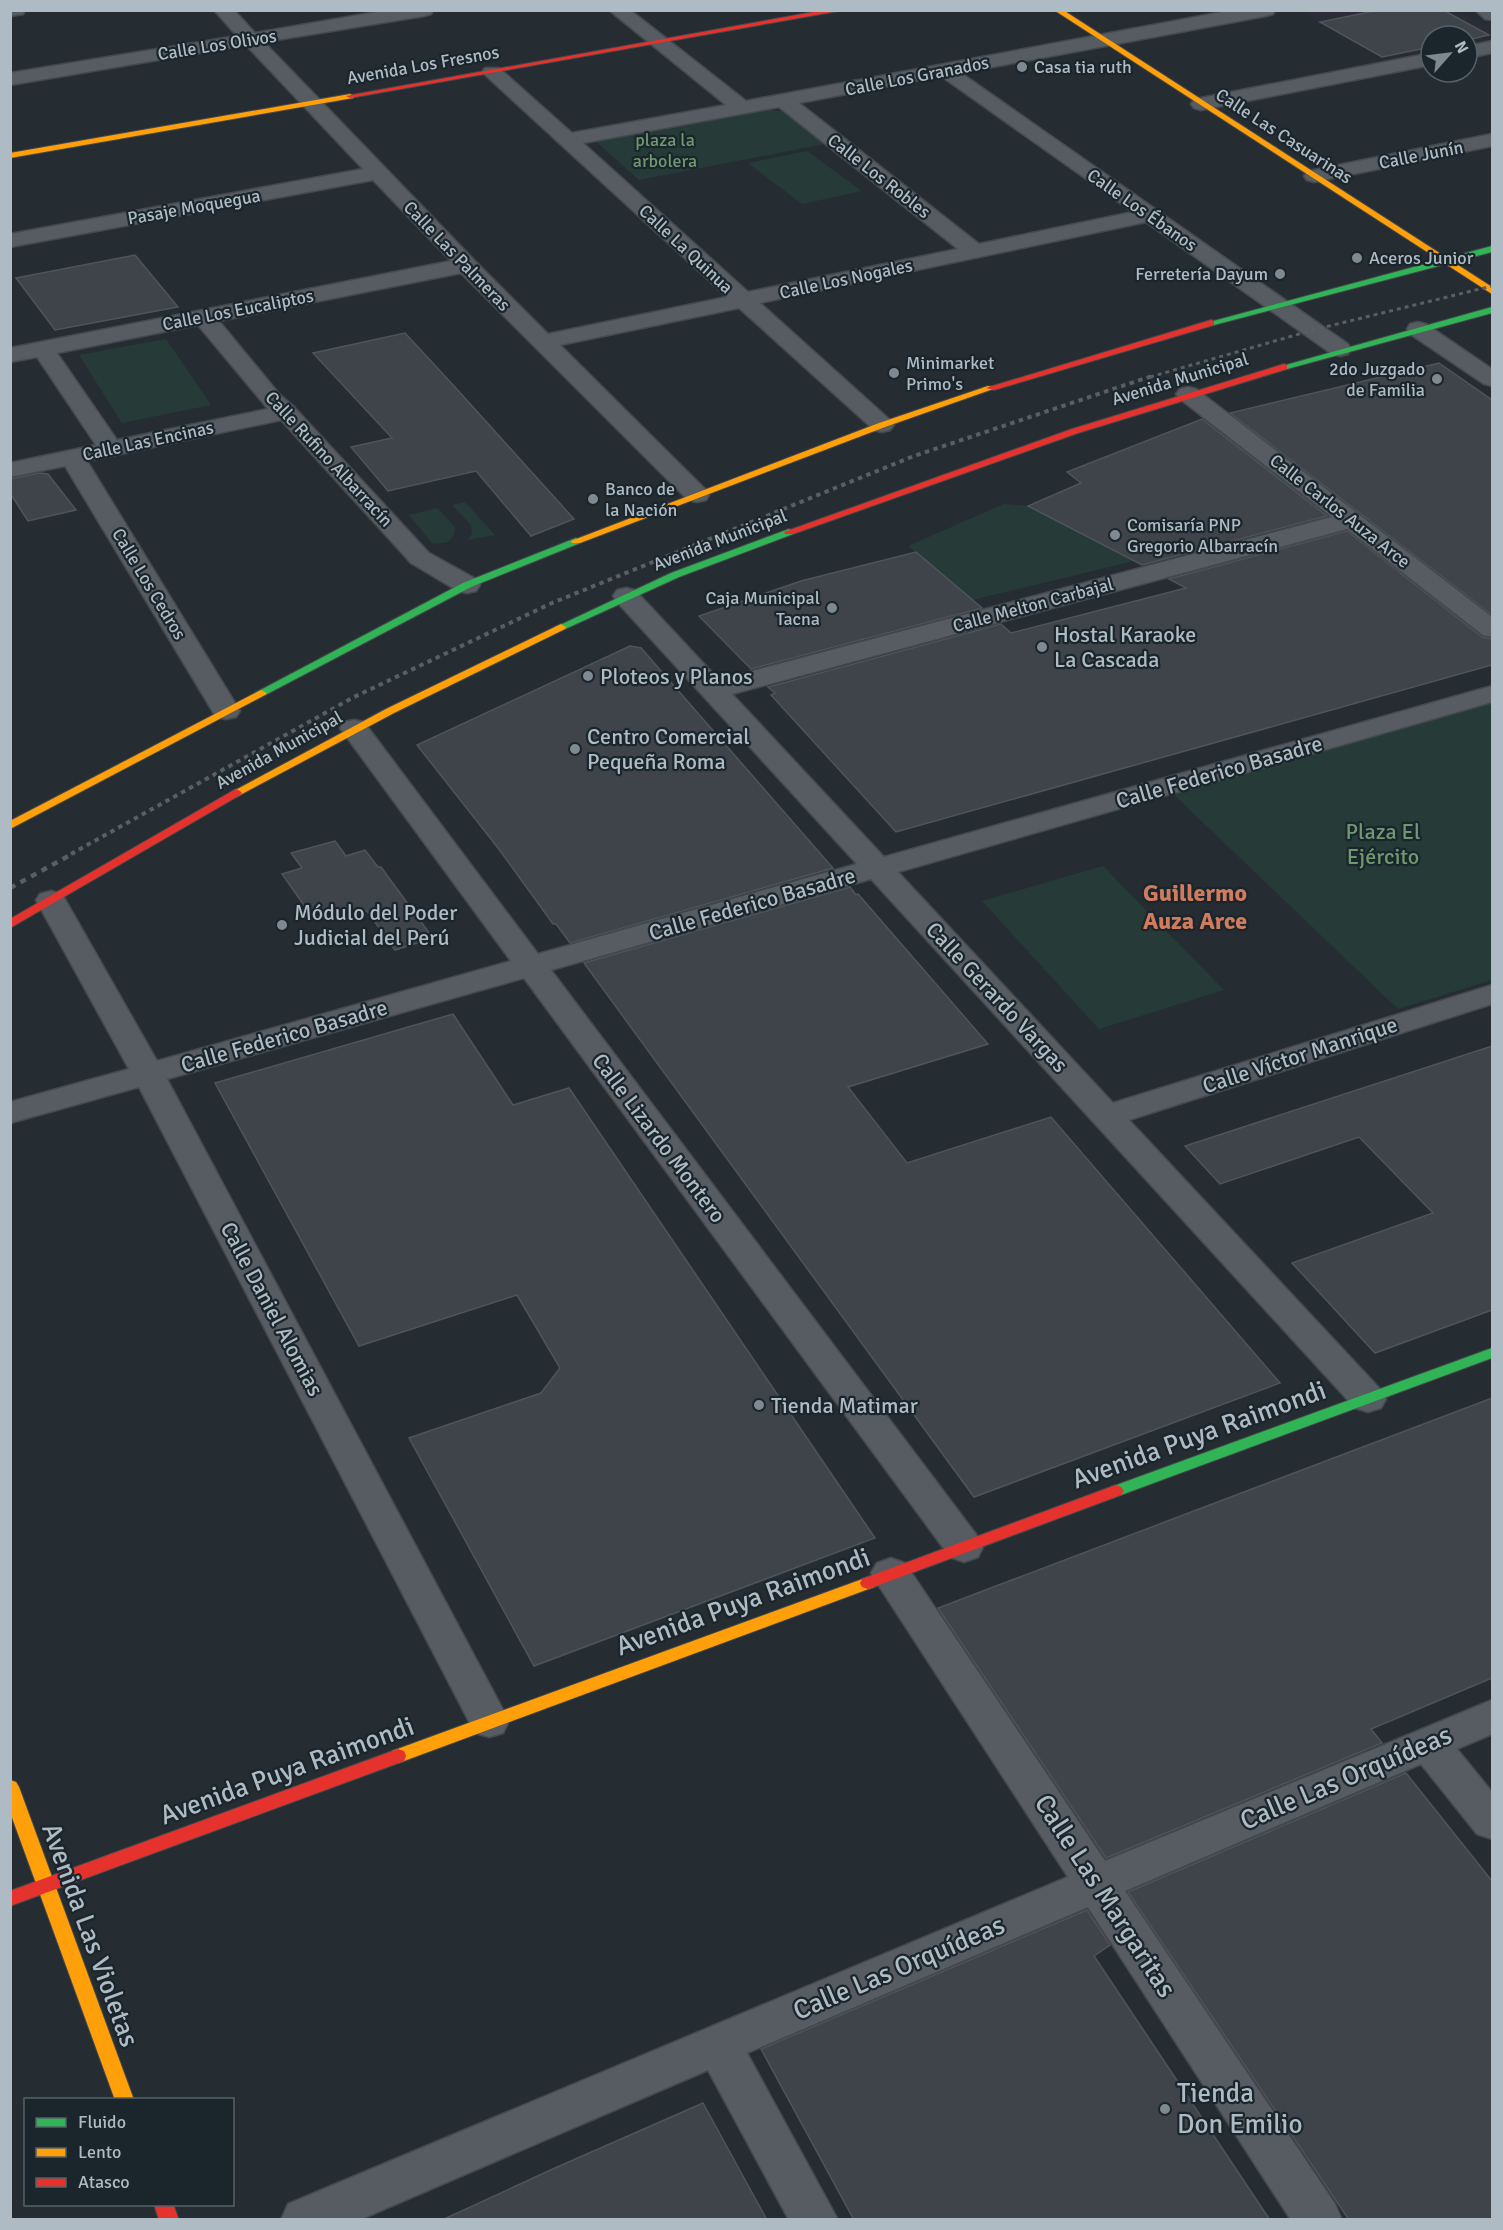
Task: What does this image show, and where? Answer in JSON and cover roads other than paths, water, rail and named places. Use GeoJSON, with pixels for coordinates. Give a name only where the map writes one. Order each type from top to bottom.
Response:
{"type":"FeatureCollection","features":[{"type":"Feature","properties":{"kind":"main road","name":"Avenida Los Fresnos"},"geometry":{"type":"LineString","coordinates":[[10,156],[841,10]]}},
{"type":"Feature","properties":{"kind":"main road","name":"Calle Las Casuarinas"},"geometry":{"type":"LineString","coordinates":[[1056,10],[1492,291]]}},
{"type":"Feature","properties":{"kind":"main road"},"geometry":{"type":"LineString","coordinates":[[10,826],[467,585],[697,495],[882,425],[1056,366],[1275,304],[1492,249]]}},
{"type":"Feature","properties":{"kind":"main road","name":"Avenida Municipal"},"geometry":{"type":"LineString","coordinates":[[10,924],[354,728],[626,596],[931,479],[1188,394],[1340,350],[1492,310]]}},
{"type":"Feature","properties":{"kind":"main road","name":"Avenida Puya Raimondi"},"geometry":{"type":"LineString","coordinates":[[10,1899],[1492,1353]]}},
{"type":"Feature","properties":{"kind":"main road","name":"Avenida Las Violetas"},"geometry":{"type":"LineString","coordinates":[[10,1787],[124,2098]]}},
{"type":"Feature","properties":{"kind":"main road"},"geometry":{"type":"LineString","coordinates":[[163,2206],[169,2220]]}},
{"type":"Feature","properties":{"kind":"street"},"geometry":{"type":"LineString","coordinates":[[10,11],[16,10]]}},
{"type":"Feature","properties":{"kind":"street","name":"Calle Las Palmeras"},"geometry":{"type":"LineString","coordinates":[[223,10],[376,173],[697,495]]}},
{"type":"Feature","properties":{"kind":"street","name":"Calle Los Olivos"},"geometry":{"type":"LineString","coordinates":[[10,79],[424,10]]}},
{"type":"Feature","properties":{"kind":"street"},"geometry":{"type":"LineString","coordinates":[[618,10],[744,108]]}},
{"type":"Feature","properties":{"kind":"street","name":"Calle Los Granados"},"geometry":{"type":"LineString","coordinates":[[568,140],[1266,10]]}},
{"type":"Feature","properties":{"kind":"street"},"geometry":{"type":"LineString","coordinates":[[1484,10],[1492,15]]}},
{"type":"Feature","properties":{"kind":"street"},"geometry":{"type":"LineString","coordinates":[[1201,104],[1419,61]]}},
{"type":"Feature","properties":{"kind":"street","name":"Calle Los Ébanos"},"geometry":{"type":"LineString","coordinates":[[945,70],[1340,350]]}},
{"type":"Feature","properties":{"kind":"street","name":"Calle La Quinua"},"geometry":{"type":"LineString","coordinates":[[492,72],[882,425]]}},
{"type":"Feature","properties":{"kind":"street","name":"Calle Los Robles"},"geometry":{"type":"LineString","coordinates":[[783,100],[976,252]]}},
{"type":"Feature","properties":{"kind":"street","name":"Calle Junín"},"geometry":{"type":"LineString","coordinates":[[1314,176],[1492,140]]}},
{"type":"Feature","properties":{"kind":"street","name":"Pasaje Moquegua"},"geometry":{"type":"LineString","coordinates":[[10,241],[376,173]]}},
{"type":"Feature","properties":{"kind":"street","name":"Calle Los Nogales"},"geometry":{"type":"LineString","coordinates":[[542,342],[1150,215]]}},
{"type":"Feature","properties":{"kind":"street","name":"Calle Los Eucaliptos"},"geometry":{"type":"LineString","coordinates":[[21,348],[204,317],[466,265]]}},
{"type":"Feature","properties":{"kind":"street","name":"Calle Rufino Albarracín"},"geometry":{"type":"LineString","coordinates":[[204,317],[272,400],[286,412],[420,558],[467,585]]}},
{"type":"Feature","properties":{"kind":"street"},"geometry":{"type":"LineString","coordinates":[[1418,329],[1492,380]]}},
{"type":"Feature","properties":{"kind":"street"},"geometry":{"type":"LineString","coordinates":[[21,348],[111,449]]}},
{"type":"Feature","properties":{"kind":"street","name":"Calle Carlos Auza Arce"},"geometry":{"type":"LineString","coordinates":[[1188,394],[1492,629]]}},
{"type":"Feature","properties":{"kind":"street","name":"Calle Las Encinas"},"geometry":{"type":"LineString","coordinates":[[10,470],[286,412]]}},
{"type":"Feature","properties":{"kind":"street","name":"Calle Los Cedros"},"geometry":{"type":"LineString","coordinates":[[72,457],[226,711]]}},
{"type":"Feature","properties":{"kind":"street","name":"Calle Melton Carbajal"},"geometry":{"type":"LineString","coordinates":[[714,690],[1351,520]]}},
{"type":"Feature","properties":{"kind":"street","name":"Calle Gerardo Vargas"},"geometry":{"type":"LineString","coordinates":[[626,596],[1368,1399]]}},
{"type":"Feature","properties":{"kind":"street","name":"Calle Federico Basadre"},"geometry":{"type":"LineString","coordinates":[[10,1113],[1492,694]]}},
{"type":"Feature","properties":{"kind":"street","name":"Calle Lizardo Montero"},"geometry":{"type":"LineString","coordinates":[[354,728],[964,1547]]}},
{"type":"Feature","properties":{"kind":"street","name":"Calle Daniel Alomias"},"geometry":{"type":"LineString","coordinates":[[51,900],[148,1074],[489,1721]]}},
{"type":"Feature","properties":{"kind":"street","name":"Calle Víctor Manrique"},"geometry":{"type":"LineString","coordinates":[[1107,1116],[1492,994]]}},
{"type":"Feature","properties":{"kind":"street","name":"Calle Las Margaritas"},"geometry":{"type":"LineString","coordinates":[[891,1574],[1318,2220]]}},
{"type":"Feature","properties":{"kind":"street","name":"Calle Las Orquídeas"},"geometry":{"type":"LineString","coordinates":[[305,2220],[1492,1716]]}},
{"type":"Feature","properties":{"kind":"street"},"geometry":{"type":"LineString","coordinates":[[1428,1743],[1492,1822]]}},
{"type":"Feature","properties":{"kind":"street"},"geometry":{"type":"LineString","coordinates":[[718,2044],[814,2220]]}},
{"type":"Feature","properties":{"kind":"railway"},"geometry":{"type":"LineString","coordinates":[[1150,377],[1313,330],[1492,286]]}},
{"type":"Feature","properties":{"kind":"railway"},"geometry":{"type":"LineString","coordinates":[[71,854],[354,697],[552,603],[914,456],[1155,375]]}},
{"type":"Feature","properties":{"kind":"railway"},"geometry":{"type":"LineString","coordinates":[[10,888],[74,853]]}},
{"type":"Feature","properties":{"kind":"place","name":"Casa tia ruth"},"geometry":{"type":"Point","coordinates":[1022,67]}},
{"type":"Feature","properties":{"kind":"place","name":"Aceros Junior"},"geometry":{"type":"Point","coordinates":[1357,258]}},
{"type":"Feature","properties":{"kind":"place","name":"Ferretería Dayum"},"geometry":{"type":"Point","coordinates":[1280,274]}},
{"type":"Feature","properties":{"kind":"place","name":"Minimarket Primo's"},"geometry":{"type":"Point","coordinates":[894,373]}},
{"type":"Feature","properties":{"kind":"place","name":"2do Juzgado de Familia"},"geometry":{"type":"Point","coordinates":[1437,379]}},
{"type":"Feature","properties":{"kind":"place","name":"Banco de la Nación"},"geometry":{"type":"Point","coordinates":[593,499]}},
{"type":"Feature","properties":{"kind":"place","name":"Comisaría PNP Gregorio Albarracín"},"geometry":{"type":"Point","coordinates":[1115,535]}},
{"type":"Feature","properties":{"kind":"place","name":"Caja Municipal Tacna"},"geometry":{"type":"Point","coordinates":[832,608]}},
{"type":"Feature","properties":{"kind":"place","name":"Hostal Karaoke La Cascada"},"geometry":{"type":"Point","coordinates":[1042,647]}},
{"type":"Feature","properties":{"kind":"place","name":"Ploteos y Planos"},"geometry":{"type":"Point","coordinates":[588,676]}},
{"type":"Feature","properties":{"kind":"place","name":"Centro Comercial Pequeña Roma"},"geometry":{"type":"Point","coordinates":[575,749]}},
{"type":"Feature","properties":{"kind":"place","name":"Módulo del Poder Judicial del Perú"},"geometry":{"type":"Point","coordinates":[282,925]}},
{"type":"Feature","properties":{"kind":"place","name":"Tienda Matimar"},"geometry":{"type":"Point","coordinates":[759,1405]}},
{"type":"Feature","properties":{"kind":"place","name":"Tienda Don Emilio"},"geometry":{"type":"Point","coordinates":[1165,2109]}},
{"type":"Feature","properties":{"kind":"district","name":"Guillermo Auza Arce"},"geometry":{"type":"Point","coordinates":[1195,907]}},
{"type":"Feature","properties":{"kind":"park label","name":"plaza la arbolera"},"geometry":{"type":"Point","coordinates":[665,150]}},
{"type":"Feature","properties":{"kind":"park label","name":"Plaza El Ejército"},"geometry":{"type":"Point","coordinates":[1383,844]}}]}
